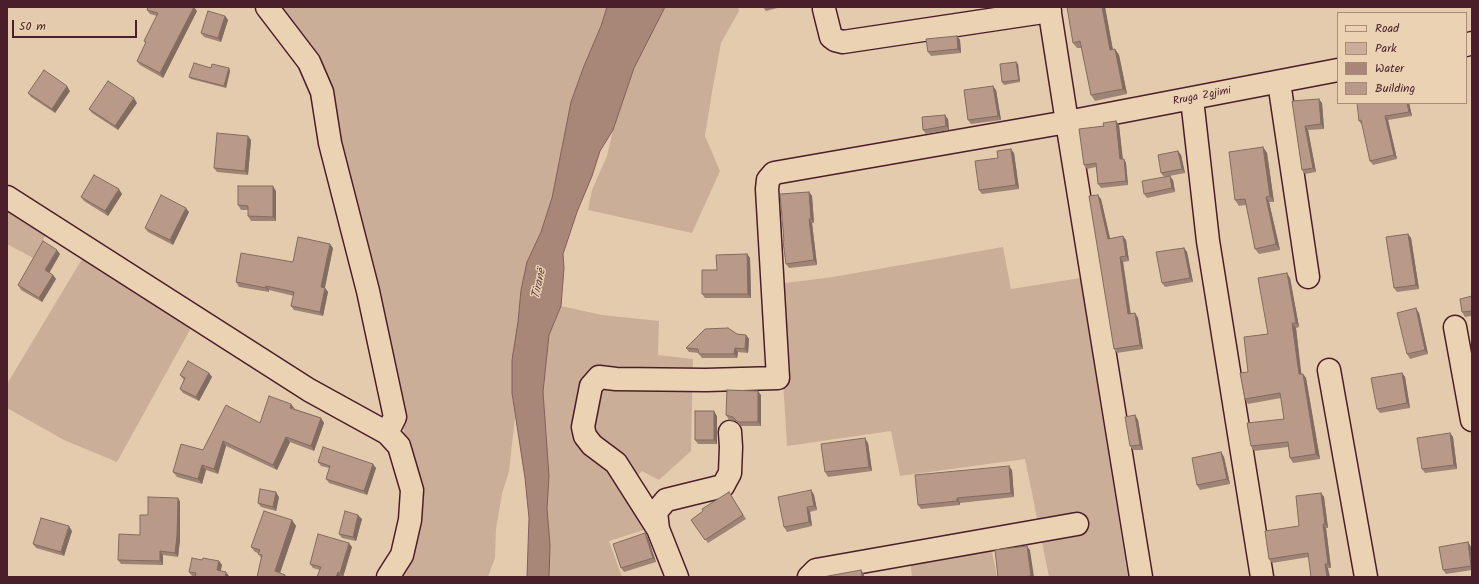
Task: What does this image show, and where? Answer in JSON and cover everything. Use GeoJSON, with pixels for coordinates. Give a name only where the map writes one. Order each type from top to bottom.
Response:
{"type":"FeatureCollection","features":[{"type":"Feature","properties":{"kind":"street"},"geometry":{"type":"LineString","coordinates":[[267,7],[309,62],[322,92],[330,143],[368,291],[394,417],[387,433]]}},
{"type":"Feature","properties":{"kind":"street"},"geometry":{"type":"LineString","coordinates":[[824,9],[831,36],[835,40],[843,42],[1050,9],[1066,122],[1141,577]]}},
{"type":"Feature","properties":{"kind":"street","name":"Rruga Zgjimi"},"geometry":{"type":"LineString","coordinates":[[658,529],[616,463],[592,445],[585,436],[583,427],[591,386],[599,377],[616,379],[706,380],[778,378],[767,189],[768,180],[774,173],[1192,99],[1337,70]]}},
{"type":"Feature","properties":{"kind":"street"},"geometry":{"type":"LineString","coordinates":[[1279,82],[1308,277]]}},
{"type":"Feature","properties":{"kind":"street"},"geometry":{"type":"LineString","coordinates":[[1192,99],[1208,241],[1262,577]]}},
{"type":"Feature","properties":{"kind":"street"},"geometry":{"type":"LineString","coordinates":[[7,197],[309,390],[387,433],[399,446],[412,490],[410,520],[402,555],[388,577]]}},
{"type":"Feature","properties":{"kind":"street"},"geometry":{"type":"LineString","coordinates":[[1455,327],[1472,420]]}},
{"type":"Feature","properties":{"kind":"street"},"geometry":{"type":"LineString","coordinates":[[1329,370],[1366,577]]}},
{"type":"Feature","properties":{"kind":"street"},"geometry":{"type":"LineString","coordinates":[[677,577],[658,529],[656,512],[666,500],[723,486],[730,473],[732,447],[730,432]]}},
{"type":"Feature","properties":{"kind":"street"},"geometry":{"type":"LineString","coordinates":[[809,577],[816,570],[1077,524]]}},
{"type":"Feature","properties":{"kind":"green space"},"geometry":{"type":"Polygon","coordinates":[[[276,7],[607,7],[571,102],[552,198],[541,232],[527,262],[521,289],[512,393],[515,418],[509,471],[502,494],[496,529],[495,558],[488,577],[399,577],[410,557],[423,514],[421,483],[405,440],[379,285],[332,108],[276,7]]]}},
{"type":"Feature","properties":{"kind":"green space"},"geometry":{"type":"Polygon","coordinates":[[[665,7],[738,7],[739,11],[721,43],[705,136],[720,171],[692,233],[588,210],[592,190],[607,156],[613,130],[634,68],[665,7]]]}},
{"type":"Feature","properties":{"kind":"green space"},"geometry":{"type":"Polygon","coordinates":[[[7,210],[46,235],[33,258],[7,244],[7,210]]]}},
{"type":"Feature","properties":{"kind":"green space"},"geometry":{"type":"Polygon","coordinates":[[[1003,247],[1011,289],[1080,278],[1128,577],[1049,577],[1025,459],[900,476],[891,431],[787,446],[777,284],[833,277],[1003,247]]]}},
{"type":"Feature","properties":{"kind":"green space"},"geometry":{"type":"Polygon","coordinates":[[[82,259],[191,328],[117,462],[64,440],[7,408],[7,384],[82,259]]]}},
{"type":"Feature","properties":{"kind":"green space"},"geometry":{"type":"Polygon","coordinates":[[[561,306],[602,315],[659,321],[658,355],[693,359],[691,451],[659,480],[642,471],[623,490],[650,528],[609,541],[622,577],[549,577],[547,509],[549,476],[543,392],[549,335],[561,306]]]}},
{"type":"Feature","properties":{"kind":"green space"},"geometry":{"type":"Polygon","coordinates":[[[991,546],[997,577],[912,577],[910,561],[991,546]]]}},
{"type":"Feature","properties":{"kind":"water","name":"Tiranë"},"geometry":{"type":"Polygon","coordinates":[[[607,7],[665,7],[634,68],[613,130],[600,151],[563,254],[564,268],[561,306],[549,335],[543,392],[549,476],[547,509],[550,545],[549,577],[527,577],[529,518],[525,478],[512,393],[512,360],[521,290],[527,262],[541,232],[552,198],[571,102],[607,7]]]}},
{"type":"Feature","properties":{"kind":"building"},"geometry":{"type":"Polygon","coordinates":[[[148,7],[194,7],[160,73],[137,61],[146,42],[144,41],[158,13],[147,10],[148,7]]]}},
{"type":"Feature","properties":{"kind":"building"},"geometry":{"type":"Polygon","coordinates":[[[1067,7],[1102,7],[1110,50],[1115,49],[1123,89],[1091,95],[1080,41],[1073,43],[1067,7]]]}},
{"type":"Feature","properties":{"kind":"building"},"geometry":{"type":"Polygon","coordinates":[[[208,11],[225,16],[218,38],[201,33],[208,11]]]}},
{"type":"Feature","properties":{"kind":"building"},"geometry":{"type":"Polygon","coordinates":[[[957,36],[958,49],[928,52],[926,39],[957,36]]]}},
{"type":"Feature","properties":{"kind":"building"},"geometry":{"type":"Polygon","coordinates":[[[1016,62],[1019,80],[1002,82],[1000,64],[1016,62]]]}},
{"type":"Feature","properties":{"kind":"building"},"geometry":{"type":"Polygon","coordinates":[[[194,63],[211,68],[212,64],[229,68],[224,86],[189,77],[194,63]]]}},
{"type":"Feature","properties":{"kind":"building"},"geometry":{"type":"Polygon","coordinates":[[[44,70],[67,86],[52,109],[28,93],[44,70]]]}},
{"type":"Feature","properties":{"kind":"building"},"geometry":{"type":"Polygon","coordinates":[[[108,81],[134,98],[115,126],[89,109],[108,81]]]}},
{"type":"Feature","properties":{"kind":"building"},"geometry":{"type":"Polygon","coordinates":[[[993,86],[998,116],[968,120],[964,90],[993,86]]]}},
{"type":"Feature","properties":{"kind":"building"},"geometry":{"type":"Polygon","coordinates":[[[1319,99],[1321,124],[1305,126],[1313,168],[1302,170],[1292,101],[1319,99]]]}},
{"type":"Feature","properties":{"kind":"building"},"geometry":{"type":"Polygon","coordinates":[[[1357,104],[1407,104],[1409,112],[1385,116],[1394,155],[1370,161],[1361,120],[1359,121],[1357,104]]]}},
{"type":"Feature","properties":{"kind":"building"},"geometry":{"type":"Polygon","coordinates":[[[945,115],[946,126],[923,130],[922,117],[945,115]]]}},
{"type":"Feature","properties":{"kind":"building"},"geometry":{"type":"Polygon","coordinates":[[[1116,121],[1120,159],[1124,159],[1126,181],[1098,184],[1096,163],[1084,165],[1079,129],[1104,126],[1103,123],[1116,121]]]}},
{"type":"Feature","properties":{"kind":"building"},"geometry":{"type":"Polygon","coordinates":[[[217,133],[248,136],[245,171],[214,168],[217,133]]]}},
{"type":"Feature","properties":{"kind":"building"},"geometry":{"type":"Polygon","coordinates":[[[1263,147],[1270,196],[1266,197],[1276,244],[1255,249],[1245,199],[1235,200],[1229,152],[1263,147]]]}},
{"type":"Feature","properties":{"kind":"building"},"geometry":{"type":"Polygon","coordinates":[[[1011,149],[1016,185],[979,190],[975,161],[998,158],[997,151],[1011,149]]]}},
{"type":"Feature","properties":{"kind":"building"},"geometry":{"type":"Polygon","coordinates":[[[1178,151],[1182,169],[1161,173],[1158,155],[1178,151]]]}},
{"type":"Feature","properties":{"kind":"building"},"geometry":{"type":"Polygon","coordinates":[[[94,175],[119,189],[105,211],[81,197],[94,175]]]}},
{"type":"Feature","properties":{"kind":"building"},"geometry":{"type":"Polygon","coordinates":[[[1170,176],[1172,188],[1144,194],[1142,181],[1170,176]]]}},
{"type":"Feature","properties":{"kind":"building"},"geometry":{"type":"Polygon","coordinates":[[[238,186],[273,186],[273,217],[248,216],[248,206],[238,205],[238,186]]]}},
{"type":"Feature","properties":{"kind":"building"},"geometry":{"type":"Polygon","coordinates":[[[809,192],[811,219],[809,219],[814,260],[786,264],[780,194],[809,192]]]}},
{"type":"Feature","properties":{"kind":"building"},"geometry":{"type":"Polygon","coordinates":[[[161,195],[186,208],[170,240],[145,228],[161,195]]]}},
{"type":"Feature","properties":{"kind":"building"},"geometry":{"type":"Polygon","coordinates":[[[1098,195],[1108,239],[1123,236],[1126,256],[1120,257],[1128,314],[1135,313],[1140,345],[1114,349],[1089,196],[1098,195]]]}},
{"type":"Feature","properties":{"kind":"building"},"geometry":{"type":"Polygon","coordinates":[[[1408,234],[1416,285],[1394,288],[1386,237],[1408,234]]]}},
{"type":"Feature","properties":{"kind":"building"},"geometry":{"type":"Polygon","coordinates":[[[298,237],[330,244],[321,287],[325,288],[320,312],[291,306],[294,292],[236,282],[241,253],[293,262],[298,237]]]}},
{"type":"Feature","properties":{"kind":"building"},"geometry":{"type":"Polygon","coordinates":[[[43,241],[57,250],[45,270],[53,275],[39,298],[18,285],[43,241]]]}},
{"type":"Feature","properties":{"kind":"building"},"geometry":{"type":"Polygon","coordinates":[[[1184,248],[1190,278],[1162,283],[1156,252],[1184,248]]]}},
{"type":"Feature","properties":{"kind":"building"},"geometry":{"type":"Polygon","coordinates":[[[747,254],[748,294],[702,294],[702,270],[717,270],[716,255],[747,254]]]}},
{"type":"Feature","properties":{"kind":"building"},"geometry":{"type":"Polygon","coordinates":[[[1287,273],[1296,323],[1292,323],[1299,374],[1303,374],[1316,454],[1290,458],[1288,442],[1251,446],[1247,423],[1284,419],[1280,393],[1245,399],[1240,373],[1248,372],[1244,337],[1268,334],[1258,278],[1287,273]]]}},
{"type":"Feature","properties":{"kind":"building"},"geometry":{"type":"Polygon","coordinates":[[[1472,296],[1472,311],[1462,312],[1460,299],[1472,296]]]}},
{"type":"Feature","properties":{"kind":"building"},"geometry":{"type":"Polygon","coordinates":[[[1416,308],[1425,350],[1407,354],[1397,313],[1416,308]]]}},
{"type":"Feature","properties":{"kind":"building"},"geometry":{"type":"Polygon","coordinates":[[[728,328],[737,334],[746,335],[745,349],[735,348],[734,354],[699,354],[698,349],[686,348],[705,329],[728,328]]]}},
{"type":"Feature","properties":{"kind":"building"},"geometry":{"type":"Polygon","coordinates":[[[188,361],[209,373],[196,397],[180,389],[185,378],[180,375],[188,361]]]}},
{"type":"Feature","properties":{"kind":"building"},"geometry":{"type":"Polygon","coordinates":[[[1402,373],[1407,403],[1377,409],[1371,378],[1402,373]]]}},
{"type":"Feature","properties":{"kind":"building"},"geometry":{"type":"Polygon","coordinates":[[[727,390],[758,391],[758,422],[738,422],[733,417],[726,415],[727,390]]]}},
{"type":"Feature","properties":{"kind":"building"},"geometry":{"type":"Polygon","coordinates":[[[269,396],[291,404],[290,408],[321,418],[311,446],[286,437],[273,465],[223,441],[214,469],[202,465],[198,479],[173,472],[181,444],[203,450],[226,405],[260,423],[269,396]]]}},
{"type":"Feature","properties":{"kind":"building"},"geometry":{"type":"Polygon","coordinates":[[[695,411],[714,411],[714,440],[695,440],[695,411]]]}},
{"type":"Feature","properties":{"kind":"building"},"geometry":{"type":"Polygon","coordinates":[[[1135,415],[1140,445],[1130,446],[1125,417],[1135,415]]]}},
{"type":"Feature","properties":{"kind":"building"},"geometry":{"type":"Polygon","coordinates":[[[1450,433],[1454,465],[1422,469],[1417,438],[1450,433]]]}},
{"type":"Feature","properties":{"kind":"building"},"geometry":{"type":"Polygon","coordinates":[[[865,438],[869,467],[825,472],[821,444],[865,438]]]}},
{"type":"Feature","properties":{"kind":"building"},"geometry":{"type":"Polygon","coordinates":[[[323,447],[373,464],[364,491],[326,479],[330,466],[318,462],[323,447]]]}},
{"type":"Feature","properties":{"kind":"building"},"geometry":{"type":"Polygon","coordinates":[[[1221,452],[1227,479],[1197,485],[1192,458],[1221,452]]]}},
{"type":"Feature","properties":{"kind":"building"},"geometry":{"type":"Polygon","coordinates":[[[1009,466],[1011,493],[957,498],[957,501],[918,505],[915,475],[1009,466]]]}},
{"type":"Feature","properties":{"kind":"building"},"geometry":{"type":"Polygon","coordinates":[[[260,489],[276,492],[273,507],[258,503],[260,489]]]}},
{"type":"Feature","properties":{"kind":"building"},"geometry":{"type":"Polygon","coordinates":[[[811,490],[814,506],[807,507],[809,522],[784,527],[778,497],[811,490]]]}},
{"type":"Feature","properties":{"kind":"building"},"geometry":{"type":"Polygon","coordinates":[[[729,492],[743,515],[705,540],[691,520],[703,511],[702,509],[729,492]]]}},
{"type":"Feature","properties":{"kind":"building"},"geometry":{"type":"Polygon","coordinates":[[[1321,493],[1328,564],[1325,564],[1327,577],[1311,577],[1308,553],[1269,559],[1265,531],[1299,526],[1296,496],[1321,493]]]}},
{"type":"Feature","properties":{"kind":"building"},"geometry":{"type":"Polygon","coordinates":[[[148,497],[178,498],[175,553],[160,551],[160,561],[118,560],[119,534],[140,535],[140,515],[148,515],[148,497]]]}},
{"type":"Feature","properties":{"kind":"building"},"geometry":{"type":"Polygon","coordinates":[[[264,511],[292,520],[275,571],[285,575],[285,577],[257,577],[262,555],[258,554],[260,550],[251,547],[264,511]]]}},
{"type":"Feature","properties":{"kind":"building"},"geometry":{"type":"Polygon","coordinates":[[[345,511],[358,515],[353,537],[339,534],[345,511]]]}},
{"type":"Feature","properties":{"kind":"building"},"geometry":{"type":"Polygon","coordinates":[[[41,518],[69,526],[61,552],[33,544],[41,518]]]}},
{"type":"Feature","properties":{"kind":"building"},"geometry":{"type":"Polygon","coordinates":[[[645,533],[653,558],[621,568],[613,544],[645,533]]]}},
{"type":"Feature","properties":{"kind":"building"},"geometry":{"type":"Polygon","coordinates":[[[318,534],[349,543],[340,573],[338,572],[336,577],[317,577],[321,567],[310,564],[318,534]]]}},
{"type":"Feature","properties":{"kind":"building"},"geometry":{"type":"Polygon","coordinates":[[[1468,542],[1471,566],[1443,570],[1439,547],[1468,542]]]}},
{"type":"Feature","properties":{"kind":"building"},"geometry":{"type":"Polygon","coordinates":[[[1027,546],[1031,576],[998,577],[995,550],[1027,546]]]}},
{"type":"Feature","properties":{"kind":"building"},"geometry":{"type":"Polygon","coordinates":[[[192,558],[202,560],[203,558],[219,561],[217,570],[226,572],[225,577],[195,577],[196,573],[189,572],[192,558]]]}},
{"type":"Feature","properties":{"kind":"building"},"geometry":{"type":"Polygon","coordinates":[[[861,570],[862,577],[823,577],[861,570]]]}}]}
